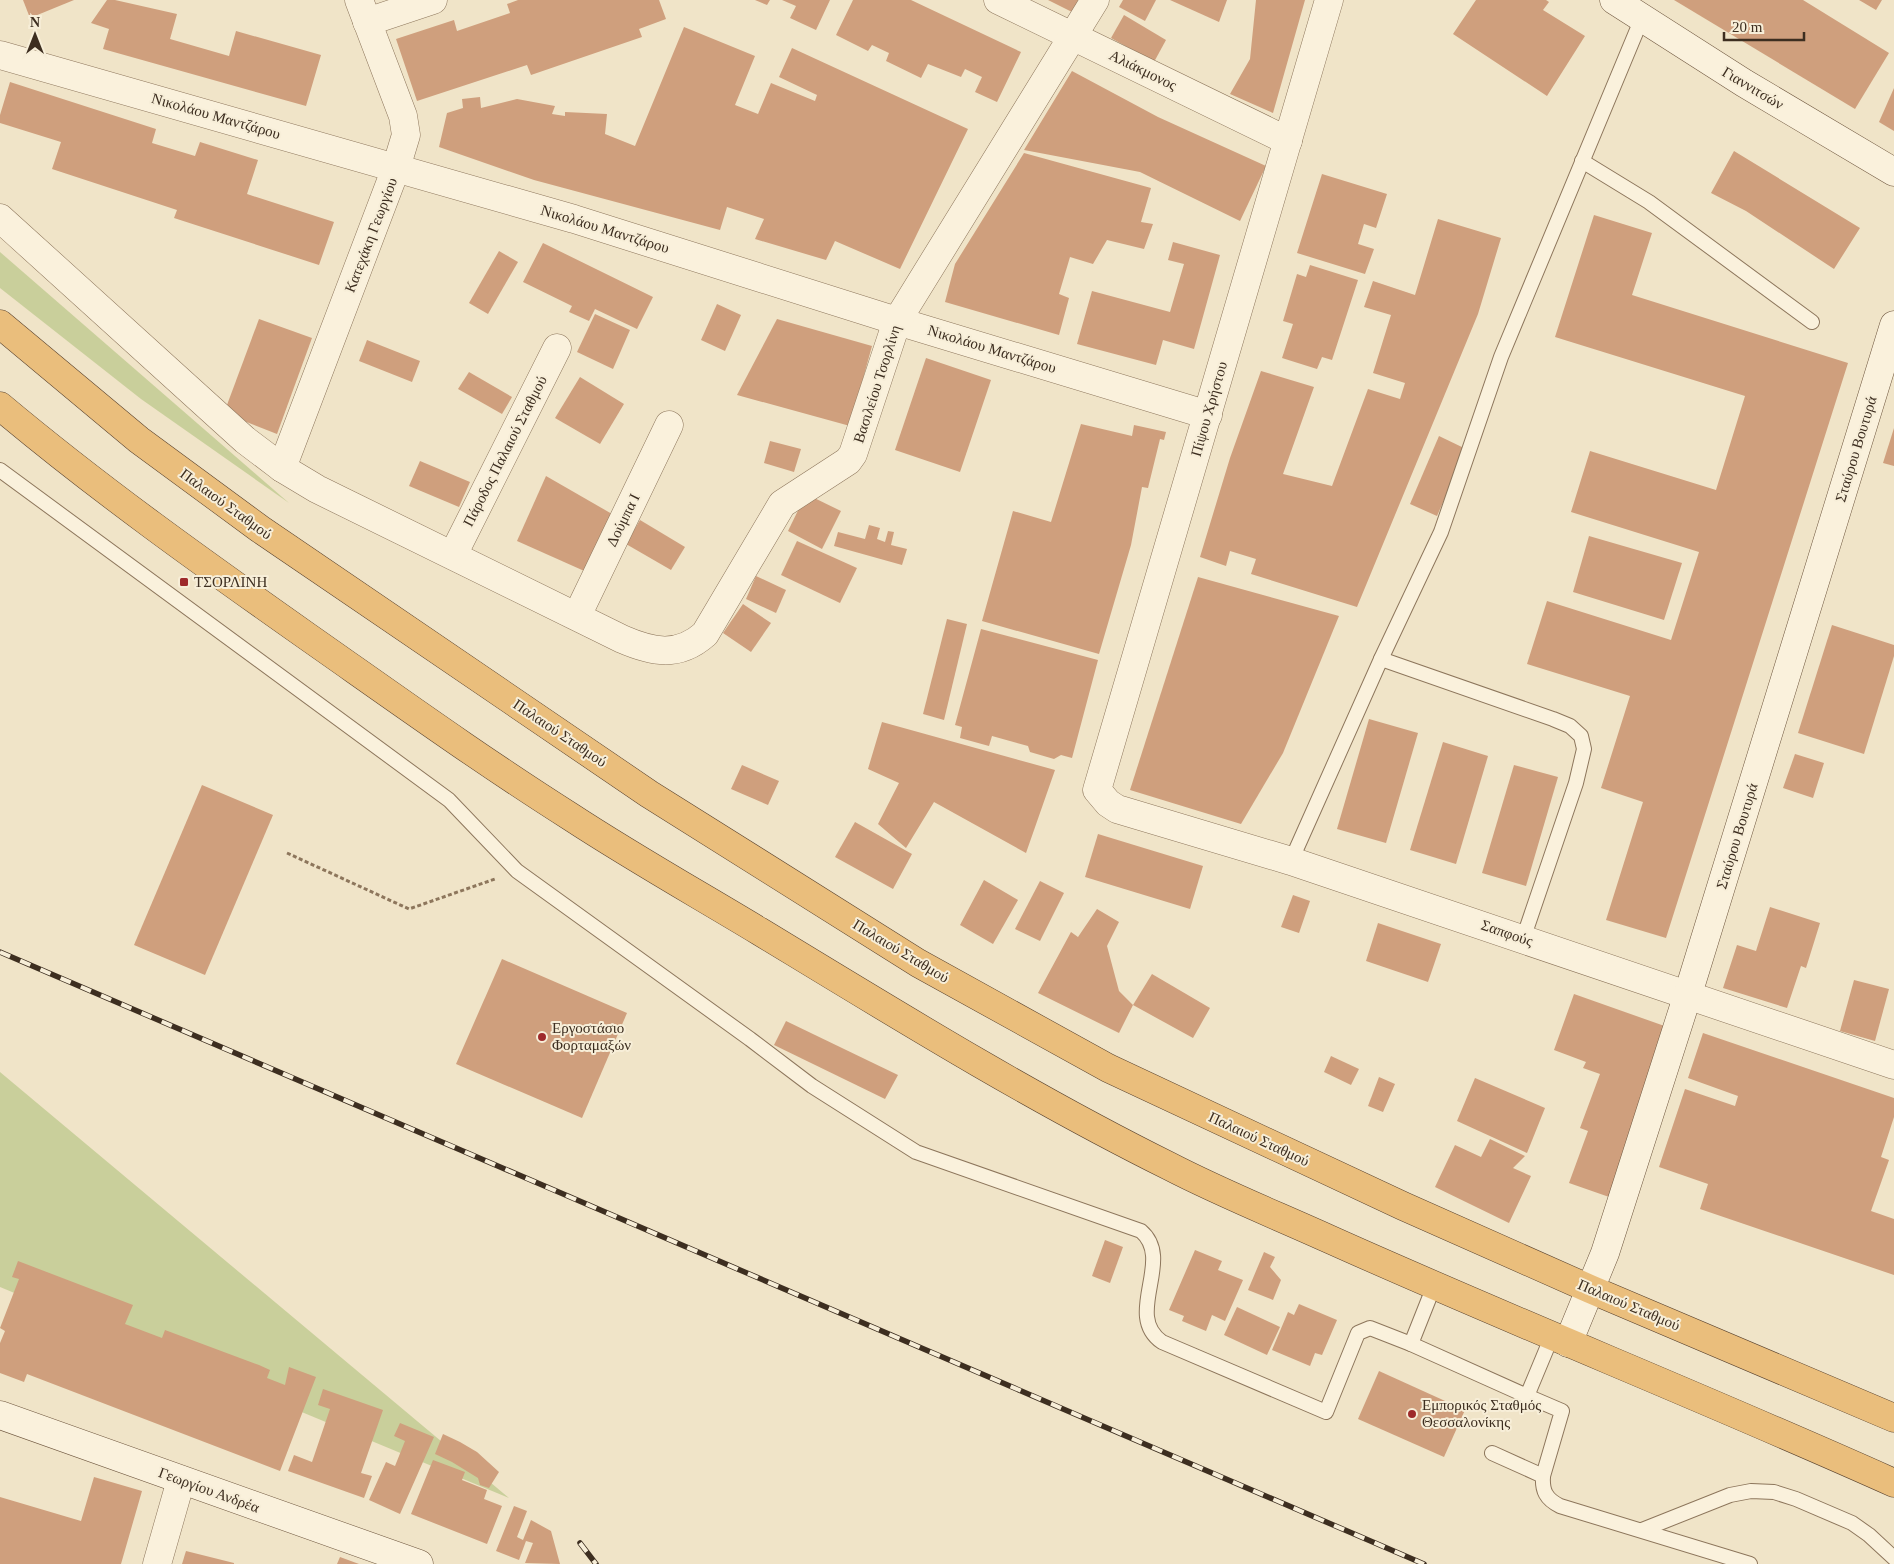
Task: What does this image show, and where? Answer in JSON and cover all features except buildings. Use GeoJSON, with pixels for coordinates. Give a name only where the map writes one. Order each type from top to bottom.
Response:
{"type":"FeatureCollection","features":[{"type":"Feature","properties":{"kind":"highway","name":"Παλαιού Σταθμού"},"geometry":{"type":"LineString","coordinates":[[0,324],[139,440],[260,529],[649,794],[918,964],[1100,1063],[1403,1206],[1590,1289],[1894,1418]]}},
{"type":"Feature","properties":{"kind":"highway"},"geometry":{"type":"LineString","coordinates":[[0,406],[75,468],[223,577],[465,747],[576,821],[890,1011],[1121,1142],[1220,1191],[1434,1286],[1894,1483]]}},
{"type":"Feature","properties":{"kind":"street"},"geometry":{"type":"LineString","coordinates":[[363,11],[433,0]]}},
{"type":"Feature","properties":{"kind":"street","name":"Αλιάκμονος"},"geometry":{"type":"LineString","coordinates":[[998,0],[1288,141]]}},
{"type":"Feature","properties":{"kind":"street","name":"Βασιλείου Τσορλίνη"},"geometry":{"type":"LineString","coordinates":[[577,616],[640,646],[653,650],[669,650],[690,646],[705,634],[782,504],[851,458],[856,451],[897,321],[1095,0]]}},
{"type":"Feature","properties":{"kind":"street","name":"Πίψου Χρήστου"},"geometry":{"type":"LineString","coordinates":[[1117,808],[1108,803],[1097,790],[1329,0]]}},
{"type":"Feature","properties":{"kind":"street","name":"Γιαννιτσών"},"geometry":{"type":"LineString","coordinates":[[1614,0],[1744,83],[1894,172]]}},
{"type":"Feature","properties":{"kind":"street","name":"Κατεχάκη Γεωργίου"},"geometry":{"type":"LineString","coordinates":[[282,468],[404,145],[405,125],[363,11]]}},
{"type":"Feature","properties":{"kind":"street","name":"Νικολάου Μαντζάρου"},"geometry":{"type":"LineString","coordinates":[[0,54],[583,222],[897,321],[1208,415]]}},
{"type":"Feature","properties":{"kind":"street"},"geometry":{"type":"LineString","coordinates":[[0,218],[245,440],[282,468],[316,489],[577,616]]}},
{"type":"Feature","properties":{"kind":"street","name":"Σταύρου Βουτυρά"},"geometry":{"type":"LineString","coordinates":[[1560,1340],[1590,1289],[1605,1253],[1688,994],[1894,325]]}},
{"type":"Feature","properties":{"kind":"street","name":"Πάροδος Παλαιού Σταθμού"},"geometry":{"type":"LineString","coordinates":[[453,555],[557,348]]}},
{"type":"Feature","properties":{"kind":"street","name":"Δούμπα Ι"},"geometry":{"type":"LineString","coordinates":[[577,616],[669,425]]}},
{"type":"Feature","properties":{"kind":"street","name":"Σαπφούς"},"geometry":{"type":"LineString","coordinates":[[1117,808],[1291,861],[1894,1065]]}},
{"type":"Feature","properties":{"kind":"street","name":"Γεωργίου Ανδρέα"},"geometry":{"type":"LineString","coordinates":[[0,1415],[419,1564]]}},
{"type":"Feature","properties":{"kind":"street"},"geometry":{"type":"LineString","coordinates":[[157,1564],[181,1480]]}},
{"type":"Feature","properties":{"kind":"lane"},"geometry":{"type":"LineString","coordinates":[[1291,861],[1381,659],[1441,532],[1501,356],[1642,18]]}},
{"type":"Feature","properties":{"kind":"lane"},"geometry":{"type":"LineString","coordinates":[[1582,161],[1649,202],[1812,322]]}},
{"type":"Feature","properties":{"kind":"lane"},"geometry":{"type":"LineString","coordinates":[[0,470],[449,800],[517,871],[750,1038],[812,1086],[916,1152],[1140,1231],[1146,1236],[1152,1250],[1147,1323],[1155,1337],[1162,1342],[1326,1412],[1358,1333],[1363,1329],[1376,1329],[1562,1412],[1543,1476],[1545,1494],[1551,1501],[1560,1506],[1750,1564]]}},
{"type":"Feature","properties":{"kind":"lane"},"geometry":{"type":"LineString","coordinates":[[1381,659],[1553,719],[1570,726],[1581,736],[1584,749],[1576,783],[1523,939]]}},
{"type":"Feature","properties":{"kind":"lane"},"geometry":{"type":"LineString","coordinates":[[1411,1344],[1434,1286]]}},
{"type":"Feature","properties":{"kind":"lane"},"geometry":{"type":"LineString","coordinates":[[1527,1396],[1560,1340]]}},
{"type":"Feature","properties":{"kind":"lane"},"geometry":{"type":"LineString","coordinates":[[1492,1453],[1543,1476]]}},
{"type":"Feature","properties":{"kind":"lane"},"geometry":{"type":"LineString","coordinates":[[1642,1530],[1730,1494],[1751,1491],[1774,1492],[1852,1523],[1869,1535],[1894,1558]]}},
{"type":"Feature","properties":{"kind":"path"},"geometry":{"type":"LineString","coordinates":[[287,853],[409,909],[517,871]]}},
{"type":"Feature","properties":{"kind":"green space"},"geometry":{"type":"Polygon","coordinates":[[[0,252],[289,503],[141,399],[0,288],[0,252]]]}},
{"type":"Feature","properties":{"kind":"green space"},"geometry":{"type":"Polygon","coordinates":[[[0,1072],[509,1498],[0,1287],[0,1072]]]}},
{"type":"Feature","properties":{"kind":"railway"},"geometry":{"type":"LineString","coordinates":[[0,952],[1424,1564]]}},
{"type":"Feature","properties":{"kind":"railway"},"geometry":{"type":"LineString","coordinates":[[580,1543],[596,1564]]}},
{"type":"Feature","properties":{"kind":"place","name":"ΤΣΟΡΛΙΝΗ"},"geometry":{"type":"Point","coordinates":[184,582]}},
{"type":"Feature","properties":{"kind":"place","name":"Εργοστάσιο Φορταμαξών"},"geometry":{"type":"Point","coordinates":[542,1037]}},
{"type":"Feature","properties":{"kind":"place","name":"Εμπορικός Σταθμός Θεσσαλονίκης"},"geometry":{"type":"Point","coordinates":[1412,1414]}}]}
